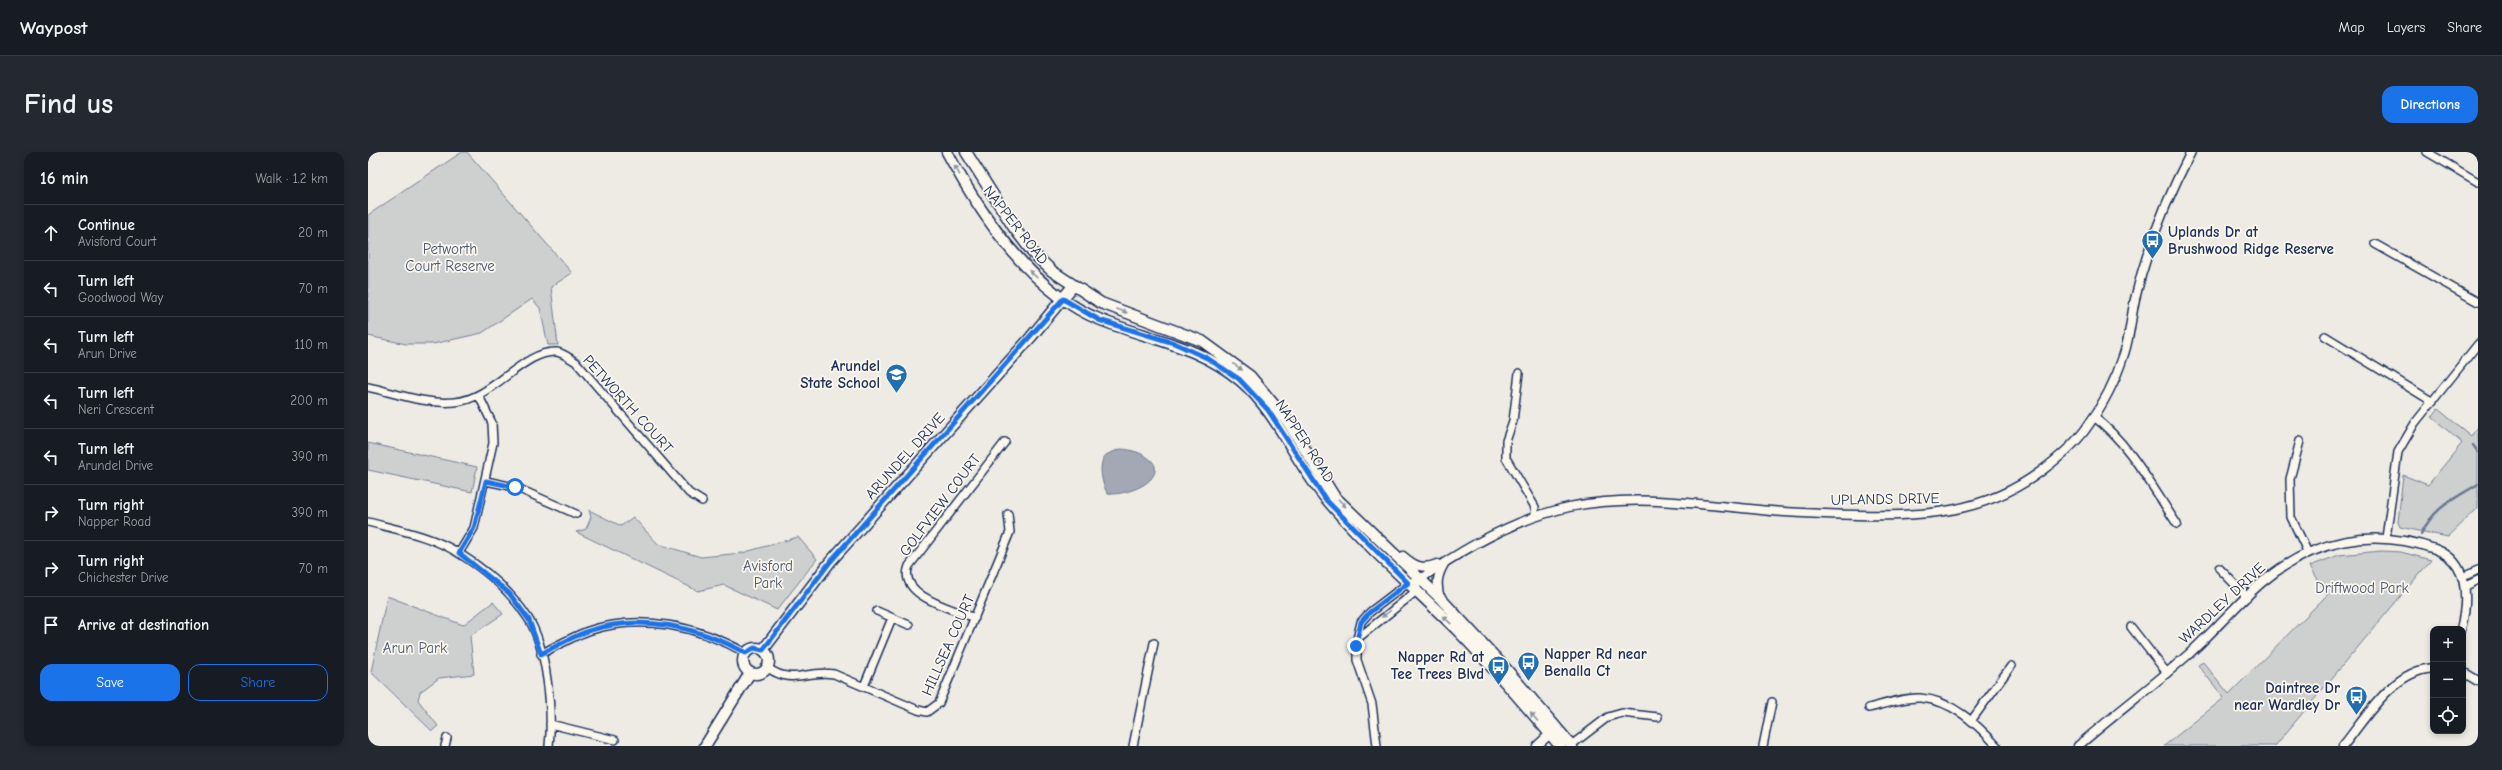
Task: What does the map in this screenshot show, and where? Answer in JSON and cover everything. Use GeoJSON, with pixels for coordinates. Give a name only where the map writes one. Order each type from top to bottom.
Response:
{"type":"FeatureCollection","features":[{"type":"Feature","properties":{"kind":"main road","name":"NAPPER ROAD"},"geometry":{"type":"LineString","coordinates":[[947,152],[962,180],[1010,248],[1028,269],[1063,299],[1099,320],[1174,343],[1217,364],[1239,379],[1268,410],[1326,500],[1474,648],[1553,730]]}},
{"type":"Feature","properties":{"kind":"main road","name":"NAPPER ROAD"},"geometry":{"type":"LineString","coordinates":[[966,152],[999,206],[1032,252],[1046,267],[1101,303],[1202,342],[1250,376],[1286,419],[1334,496],[1419,580],[1441,599],[1564,744]]}},
{"type":"Feature","properties":{"kind":"main road","name":"ARUNDEL DRIVE"},"geometry":{"type":"LineString","coordinates":[[763,650],[830,562],[1074,286]]}},
{"type":"Feature","properties":{"kind":"main road"},"geometry":{"type":"LineString","coordinates":[[754,648],[763,650],[769,658],[768,668],[760,674],[750,673],[743,662],[746,653],[754,648]]}},
{"type":"Feature","properties":{"kind":"main road"},"geometry":{"type":"LineString","coordinates":[[705,746],[750,673]]}},
{"type":"Feature","properties":{"kind":"street","name":"UPLANDS DRIVE"},"geometry":{"type":"LineString","coordinates":[[1419,580],[1446,561],[1535,516],[1569,507],[1655,499],[1773,511],[1899,516],[1953,511],[1982,502],[2032,478],[2068,448],[2084,432],[2094,417],[2124,354],[2135,299],[2153,242],[2176,182],[2191,152]]}},
{"type":"Feature","properties":{"kind":"street"},"geometry":{"type":"LineString","coordinates":[[2427,152],[2478,182]]}},
{"type":"Feature","properties":{"kind":"street"},"geometry":{"type":"LineString","coordinates":[[2375,244],[2478,302]]}},
{"type":"Feature","properties":{"kind":"street"},"geometry":{"type":"LineString","coordinates":[[2325,336],[2432,402]]}},
{"type":"Feature","properties":{"kind":"street"},"geometry":{"type":"LineString","coordinates":[[2386,538],[2398,452],[2415,423],[2478,344]]}},
{"type":"Feature","properties":{"kind":"street","name":"PETWORTH COURT"},"geometry":{"type":"LineString","coordinates":[[368,386],[432,401],[455,402],[479,396],[544,353],[559,352],[576,362],[689,493],[702,502]]}},
{"type":"Feature","properties":{"kind":"street"},"geometry":{"type":"LineString","coordinates":[[1519,373],[1513,421],[1506,441],[1506,458],[1535,507],[1535,516]]}},
{"type":"Feature","properties":{"kind":"street"},"geometry":{"type":"LineString","coordinates":[[459,553],[474,528],[486,481],[493,443],[492,423],[479,396]]}},
{"type":"Feature","properties":{"kind":"street"},"geometry":{"type":"LineString","coordinates":[[2094,417],[2105,425],[2131,455],[2177,524]]}},
{"type":"Feature","properties":{"kind":"street"},"geometry":{"type":"LineString","coordinates":[[2300,441],[2290,479],[2291,518],[2308,553]]}},
{"type":"Feature","properties":{"kind":"street","name":"GOLFVIEW COURT"},"geometry":{"type":"LineString","coordinates":[[975,618],[922,596],[909,585],[906,574],[909,566],[1005,442]]}},
{"type":"Feature","properties":{"kind":"street"},"geometry":{"type":"LineString","coordinates":[[486,481],[515,487],[576,514]]}},
{"type":"Feature","properties":{"kind":"street","name":"HILLSEA COURT"},"geometry":{"type":"LineString","coordinates":[[768,668],[779,676],[788,678],[822,672],[864,686],[918,710],[927,712],[933,709],[939,703],[1010,532],[1008,514]]}},
{"type":"Feature","properties":{"kind":"street"},"geometry":{"type":"LineString","coordinates":[[368,522],[429,539],[459,553],[509,593],[529,620],[541,654],[548,685],[550,724],[549,746]]}},
{"type":"Feature","properties":{"kind":"street"},"geometry":{"type":"LineString","coordinates":[[1366,528],[1376,534],[1413,565],[1430,567],[1446,561]]}},
{"type":"Feature","properties":{"kind":"street","name":"WARDLEY DRIVE"},"geometry":{"type":"LineString","coordinates":[[2078,746],[2167,673],[2217,628],[2261,583],[2284,567],[2320,547],[2350,539],[2386,538],[2414,542],[2440,551],[2454,562],[2463,577],[2466,586],[2466,610],[2462,626]]}},
{"type":"Feature","properties":{"kind":"street"},"geometry":{"type":"LineString","coordinates":[[1441,599],[1437,578],[1446,561]]}},
{"type":"Feature","properties":{"kind":"street"},"geometry":{"type":"LineString","coordinates":[[2219,568],[2247,597]]}},
{"type":"Feature","properties":{"kind":"street"},"geometry":{"type":"LineString","coordinates":[[2463,577],[2478,570]]}},
{"type":"Feature","properties":{"kind":"street"},"geometry":{"type":"LineString","coordinates":[[1377,746],[1372,704],[1357,660],[1357,639],[1361,622],[1370,612],[1408,583],[1419,580]]}},
{"type":"Feature","properties":{"kind":"street"},"geometry":{"type":"LineString","coordinates":[[1357,639],[1416,591],[1419,580]]}},
{"type":"Feature","properties":{"kind":"street"},"geometry":{"type":"LineString","coordinates":[[2466,586],[2478,580]]}},
{"type":"Feature","properties":{"kind":"street"},"geometry":{"type":"LineString","coordinates":[[877,611],[909,625]]}},
{"type":"Feature","properties":{"kind":"street"},"geometry":{"type":"LineString","coordinates":[[864,686],[892,618]]}},
{"type":"Feature","properties":{"kind":"street"},"geometry":{"type":"LineString","coordinates":[[541,654],[588,631],[620,624],[678,626],[705,633],[746,653]]}},
{"type":"Feature","properties":{"kind":"street"},"geometry":{"type":"LineString","coordinates":[[2131,627],[2167,673]]}},
{"type":"Feature","properties":{"kind":"street"},"geometry":{"type":"LineString","coordinates":[[1133,746],[1154,643]]}},
{"type":"Feature","properties":{"kind":"street"},"geometry":{"type":"LineString","coordinates":[[1971,721],[2011,666]]}},
{"type":"Feature","properties":{"kind":"street"},"geometry":{"type":"LineString","coordinates":[[2343,746],[2388,691],[2408,675],[2430,669]]}},
{"type":"Feature","properties":{"kind":"street"},"geometry":{"type":"LineString","coordinates":[[2466,674],[2478,681]]}},
{"type":"Feature","properties":{"kind":"street"},"geometry":{"type":"LineString","coordinates":[[1869,708],[1920,698],[1941,703],[1971,721],[1997,746]]}},
{"type":"Feature","properties":{"kind":"street"},"geometry":{"type":"LineString","coordinates":[[1763,746],[1772,702]]}},
{"type":"Feature","properties":{"kind":"street"},"geometry":{"type":"LineString","coordinates":[[1564,744],[1615,714],[1658,717]]}},
{"type":"Feature","properties":{"kind":"street"},"geometry":{"type":"LineString","coordinates":[[550,724],[615,740]]}},
{"type":"Feature","properties":{"kind":"street"},"geometry":{"type":"LineString","coordinates":[[1537,746],[1553,730]]}},
{"type":"Feature","properties":{"kind":"street"},"geometry":{"type":"LineString","coordinates":[[445,746],[447,738]]}},
{"type":"Feature","properties":{"kind":"green space","name":"Petworth Court Reserve"},"geometry":{"type":"Polygon","coordinates":[[[462,152],[467,152],[572,273],[551,287],[558,345],[548,345],[540,308],[532,299],[482,333],[433,344],[406,344],[368,336],[368,215],[462,152]]]}},
{"type":"Feature","properties":{"kind":"green space"},"geometry":{"type":"Polygon","coordinates":[[[2438,409],[2471,436],[2478,427],[2478,508],[2448,537],[2400,527],[2398,522],[2403,475],[2428,485],[2462,443],[2432,417],[2438,409]]]}},
{"type":"Feature","properties":{"kind":"green space"},"geometry":{"type":"Polygon","coordinates":[[[368,443],[477,467],[472,492],[368,470],[368,443]]]}},
{"type":"Feature","properties":{"kind":"green space","name":"Avisford Park"},"geometry":{"type":"Polygon","coordinates":[[[589,510],[621,526],[633,517],[658,544],[701,557],[742,553],[798,537],[817,559],[777,610],[724,585],[698,591],[576,532],[586,529],[591,517],[589,510]]]}},
{"type":"Feature","properties":{"kind":"green space","name":"Driftwood Park"},"geometry":{"type":"Polygon","coordinates":[[[2381,551],[2401,552],[2431,560],[2275,746],[2164,746],[2224,698],[2198,665],[2203,662],[2229,694],[2327,595],[2310,566],[2339,555],[2381,551]]]}},
{"type":"Feature","properties":{"kind":"green space","name":"Arun Park"},"geometry":{"type":"Polygon","coordinates":[[[387,596],[463,625],[493,602],[503,614],[470,636],[474,674],[439,678],[420,692],[418,700],[438,726],[432,731],[371,672],[387,596]]]}},
{"type":"Feature","properties":{"kind":"shaded area"},"geometry":{"type":"Polygon","coordinates":[[[1121,449],[1126,449],[1146,456],[1151,460],[1155,470],[1153,476],[1145,484],[1126,492],[1108,494],[1101,474],[1103,459],[1106,455],[1121,449]]]}},
{"type":"Feature","properties":{"kind":"waterway"},"geometry":{"type":"LineString","coordinates":[[2473,445],[2478,452]]}},
{"type":"Feature","properties":{"kind":"waterway"},"geometry":{"type":"LineString","coordinates":[[2421,534],[2426,524],[2445,504],[2478,484]]}},
{"type":"Feature","properties":{"kind":"place","name":"Uplands Dr at Brushwood Ridge Reserve"},"geometry":{"type":"Point","coordinates":[2152,260]}},
{"type":"Feature","properties":{"kind":"place","name":"Arundel State School"},"geometry":{"type":"Point","coordinates":[896,394]}},
{"type":"Feature","properties":{"kind":"place","name":"Napper Rd near Benalla Ct"},"geometry":{"type":"Point","coordinates":[1529,682]}},
{"type":"Feature","properties":{"kind":"place","name":"Napper Rd at Tee Trees Blvd"},"geometry":{"type":"Point","coordinates":[1499,686]}},
{"type":"Feature","properties":{"kind":"place","name":"Daintree Dr near Wardley Dr"},"geometry":{"type":"Point","coordinates":[2356,716]}},
{"type":"Feature","properties":{"kind":"route"},"geometry":{"type":"LineString","coordinates":[[515,487],[486,481],[474,528],[459,553],[509,593],[529,620],[541,654],[588,631],[620,624],[652,623],[678,626],[705,633],[746,653],[754,648],[763,650],[830,562],[867,519],[918,465],[1063,299],[1099,320],[1174,343],[1207,358],[1239,379],[1257,396],[1268,410],[1308,475],[1326,500],[1408,583],[1370,612],[1361,622],[1356,646]]}}]}
